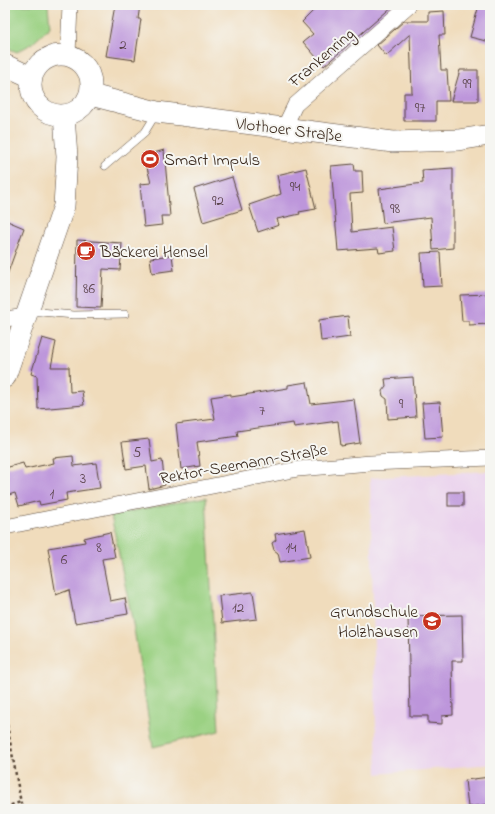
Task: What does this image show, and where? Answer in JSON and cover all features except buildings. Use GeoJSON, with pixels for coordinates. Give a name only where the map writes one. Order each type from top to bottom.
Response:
{"type":"FeatureCollection","features":[{"type":"Feature","properties":{"kind":"street"},"geometry":{"type":"LineString","coordinates":[[68,55],[70,5]]}},
{"type":"Feature","properties":{"kind":"street","name":"Frankenring"},"geometry":{"type":"LineString","coordinates":[[284,128],[295,105],[409,5]]}},
{"type":"Feature","properties":{"kind":"street"},"geometry":{"type":"LineString","coordinates":[[68,55],[80,61],[90,75],[91,95],[84,106],[74,113],[64,116],[53,115],[38,105],[30,89],[31,77],[39,64],[53,56],[68,55]]}},
{"type":"Feature","properties":{"kind":"street"},"geometry":{"type":"LineString","coordinates":[[5,65],[31,77]]}},
{"type":"Feature","properties":{"kind":"street","name":"Vlothoer Straße"},"geometry":{"type":"LineString","coordinates":[[91,95],[157,112],[393,142],[458,140],[490,134]]}},
{"type":"Feature","properties":{"kind":"street"},"geometry":{"type":"LineString","coordinates":[[5,378],[64,206],[67,157],[64,116]]}},
{"type":"Feature","properties":{"kind":"street"},"geometry":{"type":"LineString","coordinates":[[5,319],[28,314]]}},
{"type":"Feature","properties":{"kind":"street","name":"Rektor-Seemann-Straße"},"geometry":{"type":"LineString","coordinates":[[5,527],[298,469],[371,463],[490,458]]}},
{"type":"Feature","properties":{"kind":"lane"},"geometry":{"type":"LineString","coordinates":[[105,166],[145,132],[157,112]]}},
{"type":"Feature","properties":{"kind":"lane"},"geometry":{"type":"LineString","coordinates":[[28,314],[125,314]]}},
{"type":"Feature","properties":{"kind":"path"},"geometry":{"type":"LineString","coordinates":[[5,713],[22,809]]}},
{"type":"Feature","properties":{"kind":"path"},"geometry":{"type":"LineString","coordinates":[[5,807],[21,802]]}},
{"type":"Feature","properties":{"kind":"shaded area","name":"Grundschule Holzhausen"},"geometry":{"type":"Polygon","coordinates":[[[490,471],[490,764],[377,774],[370,478],[490,471]]]}},
{"type":"Feature","properties":{"kind":"green space"},"geometry":{"type":"Polygon","coordinates":[[[5,5],[48,5],[50,27],[33,43],[17,52],[5,47],[5,5]]]}},
{"type":"Feature","properties":{"kind":"green space"},"geometry":{"type":"Polygon","coordinates":[[[206,497],[219,731],[153,747],[134,629],[111,515],[206,497]]]}},
{"type":"Feature","properties":{"kind":"place","name":"Smart Impuls"},"geometry":{"type":"Point","coordinates":[150,159]}},
{"type":"Feature","properties":{"kind":"place","name":"Bäckerei Hensel"},"geometry":{"type":"Point","coordinates":[86,251]}},
{"type":"Feature","properties":{"kind":"place","name":"Grundschule Holzhausen"},"geometry":{"type":"Point","coordinates":[432,621]}}]}
